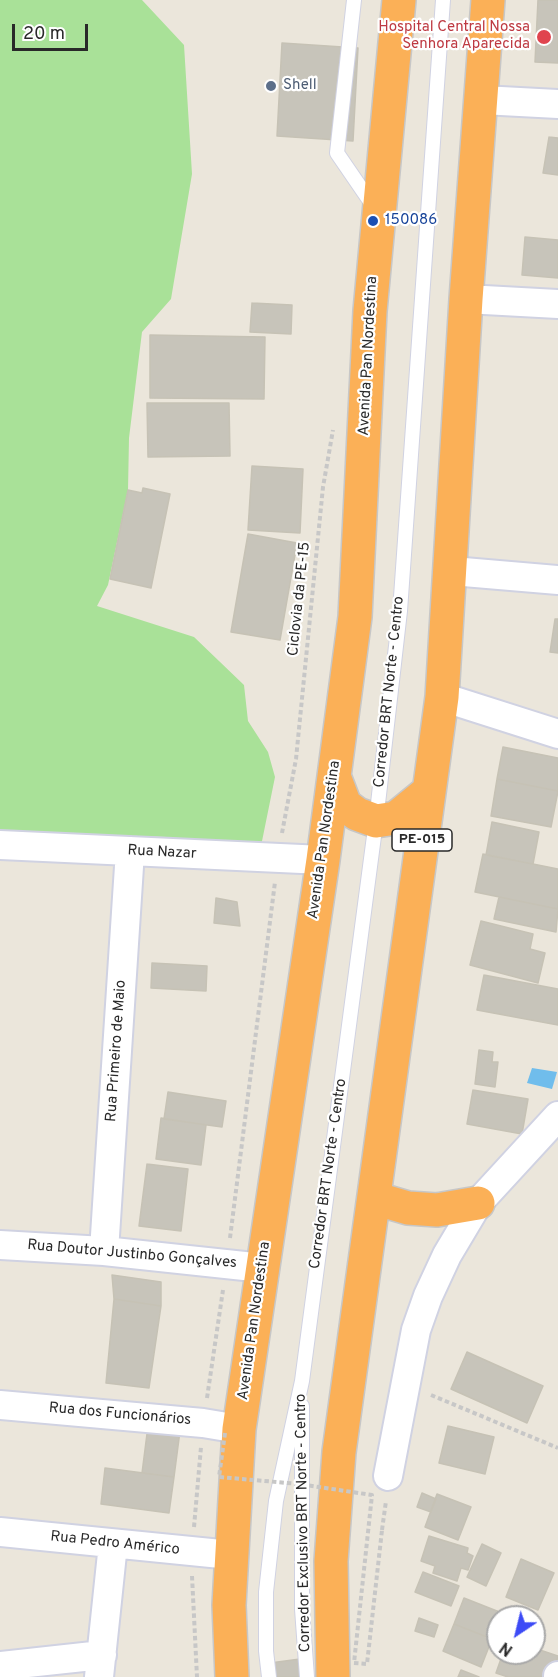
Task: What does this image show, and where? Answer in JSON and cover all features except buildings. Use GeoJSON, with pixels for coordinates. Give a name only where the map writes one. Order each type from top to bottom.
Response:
{"type":"FeatureCollection","features":[{"type":"Feature","properties":{"kind":"highway","name":"Avenida Pan Nordestina"},"geometry":{"type":"LineString","coordinates":[[232,1677],[229,1605],[232,1431],[263,1268],[323,860],[355,617],[370,311],[399,0]]}},
{"type":"Feature","properties":{"kind":"highway","name":"PE-015"},"geometry":{"type":"LineString","coordinates":[[333,1677],[331,1561],[339,1452],[442,697],[452,571],[466,299],[488,0]]}},
{"type":"Feature","properties":{"kind":"highway"},"geometry":{"type":"LineString","coordinates":[[334,776],[345,805],[357,814],[376,821],[396,818],[429,791]]}},
{"type":"Feature","properties":{"kind":"highway"},"geometry":{"type":"LineString","coordinates":[[374,1198],[408,1208],[437,1210],[478,1203]]}},
{"type":"Feature","properties":{"kind":"street"},"geometry":{"type":"LineString","coordinates":[[482,100],[558,104]]}},
{"type":"Feature","properties":{"kind":"street"},"geometry":{"type":"LineString","coordinates":[[466,299],[558,304]]}},
{"type":"Feature","properties":{"kind":"street"},"geometry":{"type":"LineString","coordinates":[[452,571],[558,580]]}},
{"type":"Feature","properties":{"kind":"street"},"geometry":{"type":"LineString","coordinates":[[442,697],[558,734]]}},
{"type":"Feature","properties":{"kind":"street","name":"Rua Nazar"},"geometry":{"type":"LineString","coordinates":[[0,844],[323,860]]}},
{"type":"Feature","properties":{"kind":"street","name":"Rua Primeiro de Maio"},"geometry":{"type":"LineString","coordinates":[[104,1251],[130,851]]}},
{"type":"Feature","properties":{"kind":"street"},"geometry":{"type":"LineString","coordinates":[[388,1476],[416,1330],[428,1296],[447,1255],[478,1203],[558,1116]]}},
{"type":"Feature","properties":{"kind":"street","name":"Rua Doutor Justinbo Gonçalves"},"geometry":{"type":"LineString","coordinates":[[0,1245],[104,1251],[263,1268]]}},
{"type":"Feature","properties":{"kind":"street","name":"Rua dos Funcionários"},"geometry":{"type":"LineString","coordinates":[[0,1405],[203,1423],[232,1431]]}},
{"type":"Feature","properties":{"kind":"street","name":"Rua Pedro Américo"},"geometry":{"type":"LineString","coordinates":[[0,1532],[231,1554]]}},
{"type":"Feature","properties":{"kind":"street"},"geometry":{"type":"LineString","coordinates":[[0,1666],[100,1666],[113,1544]]}},
{"type":"Feature","properties":{"kind":"lane"},"geometry":{"type":"LineString","coordinates":[[354,0],[337,153],[369,202],[380,212]]}},
{"type":"Feature","properties":{"kind":"lane","name":"Corredor BRT Norte - Centro"},"geometry":{"type":"LineString","coordinates":[[302,1381],[376,821],[400,612],[443,0]]}},
{"type":"Feature","properties":{"kind":"lane","name":"Corredor Exclusivo BRT Norte - Centro"},"geometry":{"type":"LineString","coordinates":[[269,1677],[266,1651],[266,1592],[276,1501],[302,1381]]}},
{"type":"Feature","properties":{"kind":"lane","name":"Corredor Exclusivo BRT Norte - Centro"},"geometry":{"type":"LineString","coordinates":[[302,1381],[302,1609],[308,1677]]}},
{"type":"Feature","properties":{"kind":"path","name":"Ciclovia da PE-15"},"geometry":{"type":"LineString","coordinates":[[277,859],[296,759],[323,488],[334,420]]}},
{"type":"Feature","properties":{"kind":"path"},"geometry":{"type":"LineString","coordinates":[[406,1385],[558,1448]]}},
{"type":"Feature","properties":{"kind":"path"},"geometry":{"type":"LineString","coordinates":[[232,1431],[219,1477],[299,1484],[372,1495],[354,1663],[367,1664],[382,1530]]}},
{"type":"Feature","properties":{"kind":"green space"},"geometry":{"type":"Polygon","coordinates":[[[0,0],[142,0],[184,45],[192,174],[171,299],[142,332],[129,438],[128,490],[108,585],[97,606],[194,637],[244,685],[248,721],[268,752],[275,777],[260,851],[166,837],[0,831],[0,0]]]}},
{"type":"Feature","properties":{"kind":"water"},"geometry":{"type":"Polygon","coordinates":[[[532,1068],[557,1072],[552,1089],[527,1083],[532,1068]]]}},
{"type":"Feature","properties":{"kind":"place","name":"Hospital Central Nossa Senhora Aparecida"},"geometry":{"type":"Point","coordinates":[544,37]}},
{"type":"Feature","properties":{"kind":"place","name":"Shell"},"geometry":{"type":"Point","coordinates":[271,86]}},
{"type":"Feature","properties":{"kind":"place","name":"150086"},"geometry":{"type":"Point","coordinates":[373,221]}}]}
